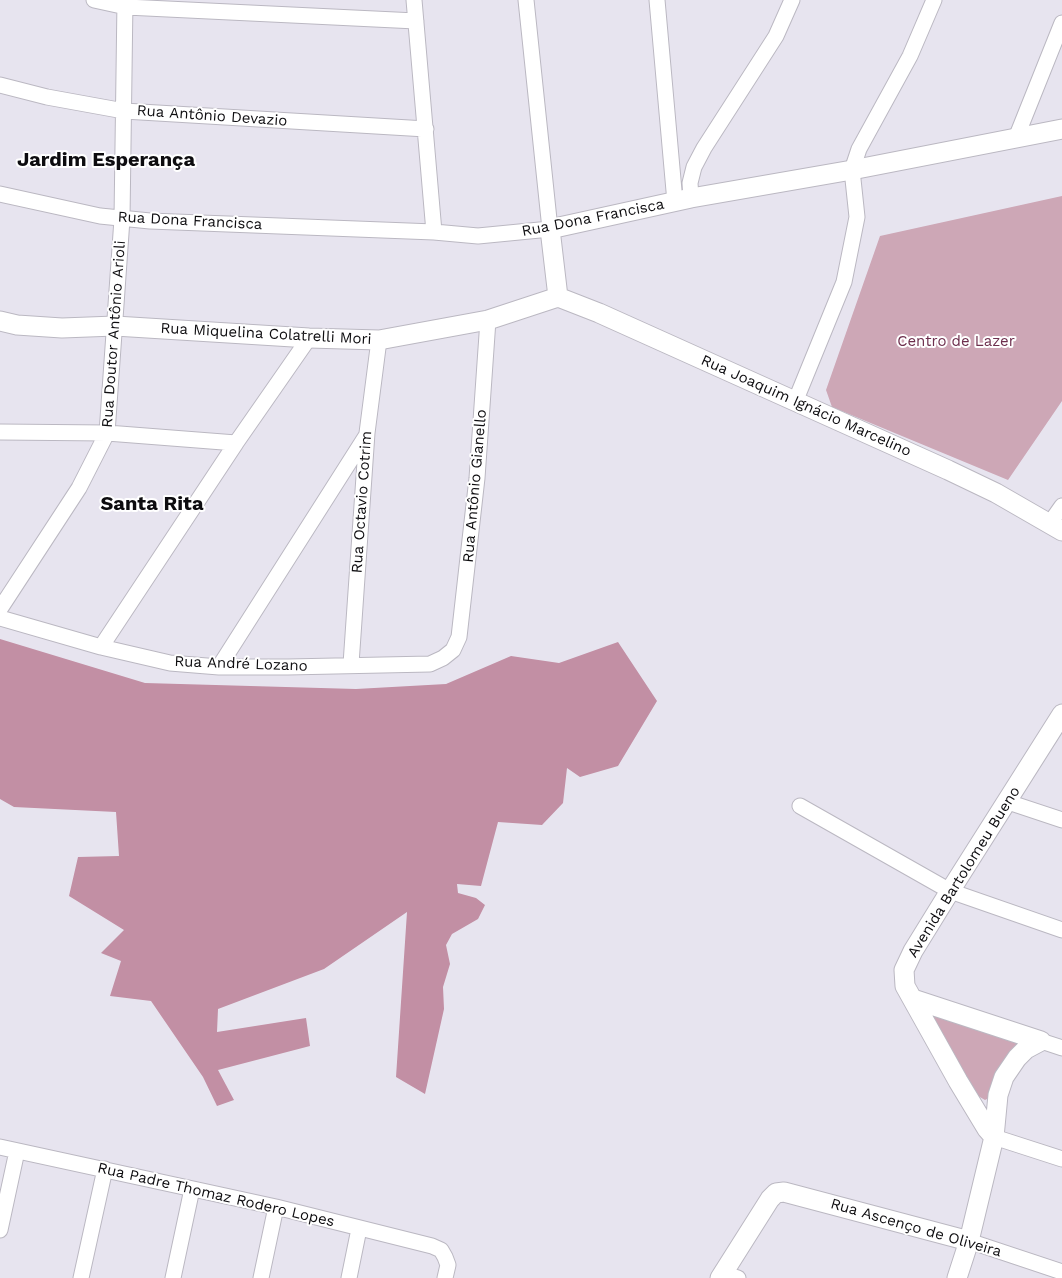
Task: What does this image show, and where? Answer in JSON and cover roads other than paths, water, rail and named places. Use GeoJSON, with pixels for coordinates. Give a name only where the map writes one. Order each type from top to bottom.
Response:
{"type":"FeatureCollection","features":[{"type":"Feature","properties":{"kind":"street"},"geometry":{"type":"LineString","coordinates":[[94,0],[125,4],[416,21]]}},
{"type":"Feature","properties":{"kind":"street"},"geometry":{"type":"LineString","coordinates":[[414,0],[434,232]]}},
{"type":"Feature","properties":{"kind":"street"},"geometry":{"type":"LineString","coordinates":[[526,0],[558,297]]}},
{"type":"Feature","properties":{"kind":"street"},"geometry":{"type":"LineString","coordinates":[[657,0],[683,200]]}},
{"type":"Feature","properties":{"kind":"street"},"geometry":{"type":"LineString","coordinates":[[683,200],[694,167],[776,36],[792,0]]}},
{"type":"Feature","properties":{"kind":"street"},"geometry":{"type":"LineString","coordinates":[[795,402],[844,282],[857,217],[852,170],[859,149],[910,56],[934,0]]}},
{"type":"Feature","properties":{"kind":"street","name":"Rua Doutor Antônio Arioli"},"geometry":{"type":"LineString","coordinates":[[0,609],[79,488],[107,433],[122,219],[125,4]]}},
{"type":"Feature","properties":{"kind":"street"},"geometry":{"type":"LineString","coordinates":[[1016,138],[1062,24]]}},
{"type":"Feature","properties":{"kind":"street","name":"Rua Antônio Devazio"},"geometry":{"type":"LineString","coordinates":[[0,85],[47,97],[124,110],[426,130]]}},
{"type":"Feature","properties":{"kind":"street","name":"Rua Dona Francisca"},"geometry":{"type":"LineString","coordinates":[[0,194],[67,210],[122,219],[434,232],[478,236],[550,229],[683,200],[852,170],[1062,129]]}},
{"type":"Feature","properties":{"kind":"street","name":"Rua Joaquim Ignácio Marcelino"},"geometry":{"type":"LineString","coordinates":[[558,297],[599,313],[948,470],[1056,527]]}},
{"type":"Feature","properties":{"kind":"street","name":"Rua Miquelina Colatrelli Mori"},"geometry":{"type":"LineString","coordinates":[[0,321],[17,325],[62,328],[115,326],[309,338],[379,340],[488,320],[558,297]]}},
{"type":"Feature","properties":{"kind":"street","name":"Rua Antônio Gianello"},"geometry":{"type":"LineString","coordinates":[[453,650],[459,637],[476,488],[488,320]]}},
{"type":"Feature","properties":{"kind":"street"},"geometry":{"type":"LineString","coordinates":[[101,647],[309,338]]}},
{"type":"Feature","properties":{"kind":"street","name":"Rua Octavio Cotrim"},"geometry":{"type":"LineString","coordinates":[[351,664],[367,433],[379,340]]}},
{"type":"Feature","properties":{"kind":"street"},"geometry":{"type":"LineString","coordinates":[[0,432],[107,433],[236,444]]}},
{"type":"Feature","properties":{"kind":"street"},"geometry":{"type":"LineString","coordinates":[[219,666],[367,433]]}},
{"type":"Feature","properties":{"kind":"street"},"geometry":{"type":"LineString","coordinates":[[1056,527],[1062,506]]}},
{"type":"Feature","properties":{"kind":"street","name":"Rua André Lozano"},"geometry":{"type":"LineString","coordinates":[[0,618],[101,647],[170,663],[219,666],[430,664],[443,658],[453,650]]}},
{"type":"Feature","properties":{"kind":"street","name":"Avenida Bartolomeu Bueno"},"geometry":{"type":"LineString","coordinates":[[994,1137],[987,1129],[958,1081],[905,986],[904,970],[913,950],[1062,714]]}},
{"type":"Feature","properties":{"kind":"street"},"geometry":{"type":"LineString","coordinates":[[1008,802],[1062,820]]}},
{"type":"Feature","properties":{"kind":"street"},"geometry":{"type":"LineString","coordinates":[[800,806],[950,891],[1062,930]]}},
{"type":"Feature","properties":{"kind":"street"},"geometry":{"type":"LineString","coordinates":[[913,999],[1062,1048]]}},
{"type":"Feature","properties":{"kind":"street"},"geometry":{"type":"LineString","coordinates":[[957,1278],[969,1241],[994,1137],[995,1113],[1004,1077],[1017,1058],[1026,1049],[1041,1041]]}},
{"type":"Feature","properties":{"kind":"street"},"geometry":{"type":"LineString","coordinates":[[994,1137],[1062,1159]]}},
{"type":"Feature","properties":{"kind":"street","name":"Rua Padre Thomaz Rodero Lopes"},"geometry":{"type":"LineString","coordinates":[[0,1148],[276,1207],[432,1246],[441,1250],[446,1257],[448,1266],[445,1278]]}},
{"type":"Feature","properties":{"kind":"street"},"geometry":{"type":"LineString","coordinates":[[0,1230],[17,1151]]}},
{"type":"Feature","properties":{"kind":"street"},"geometry":{"type":"LineString","coordinates":[[81,1278],[105,1169]]}},
{"type":"Feature","properties":{"kind":"street"},"geometry":{"type":"LineString","coordinates":[[173,1278],[192,1189]]}},
{"type":"Feature","properties":{"kind":"street","name":"Rua Ascenço de Oliveira"},"geometry":{"type":"LineString","coordinates":[[727,1276],[770,1199],[776,1193],[784,1192],[969,1241],[1062,1272]]}},
{"type":"Feature","properties":{"kind":"street"},"geometry":{"type":"LineString","coordinates":[[261,1278],[276,1207]]}},
{"type":"Feature","properties":{"kind":"street"},"geometry":{"type":"LineString","coordinates":[[349,1278],[359,1229]]}},
{"type":"Feature","properties":{"kind":"district","name":"Jardim Esperança"},"geometry":{"type":"Point","coordinates":[106,160]}},
{"type":"Feature","properties":{"kind":"district","name":"Santa Rita"},"geometry":{"type":"Point","coordinates":[152,504]}},
{"type":"Feature","properties":{"kind":"park label","name":"Centro de Lazer"},"geometry":{"type":"Point","coordinates":[956,342]}}]}
